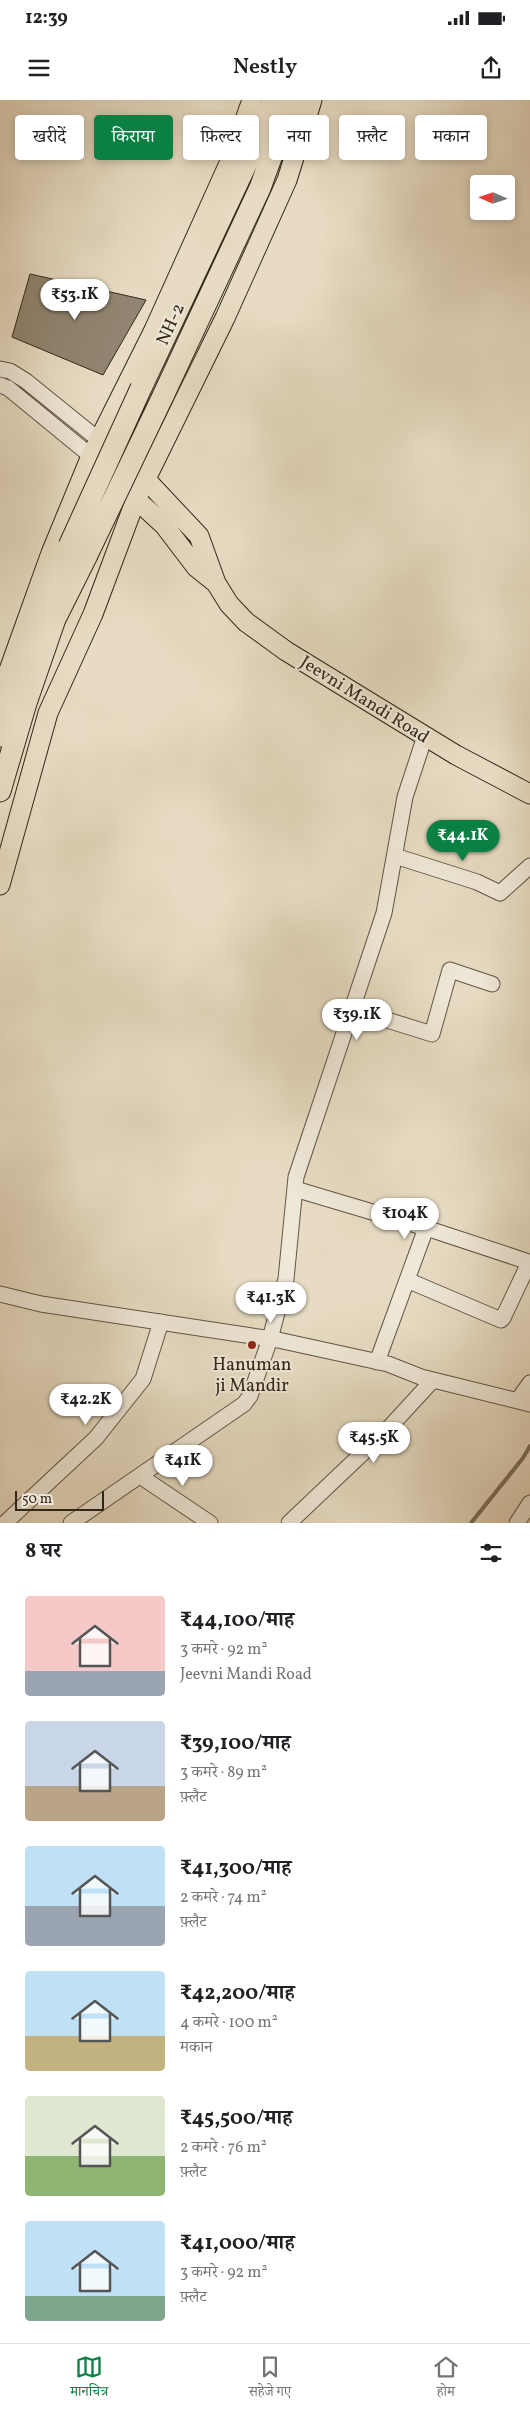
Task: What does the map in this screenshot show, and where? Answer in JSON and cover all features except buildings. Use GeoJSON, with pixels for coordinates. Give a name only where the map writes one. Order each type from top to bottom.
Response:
{"type":"FeatureCollection","features":[{"type":"Feature","properties":{"kind":"highway","name":"NH-2"},"geometry":{"type":"LineString","coordinates":[[78,551],[132,391],[258,139],[286,103]]}},
{"type":"Feature","properties":{"kind":"highway"},"geometry":{"type":"LineString","coordinates":[[0,736],[47,599],[78,551],[163,396],[260,188],[286,103]]}},
{"type":"Feature","properties":{"kind":"highway"},"geometry":{"type":"LineString","coordinates":[[0,792],[26,702],[78,551]]}},
{"type":"Feature","properties":{"kind":"main road"},"geometry":{"type":"LineString","coordinates":[[0,885],[48,713],[92,614],[145,480],[225,318],[288,180],[286,103]]}},
{"type":"Feature","properties":{"kind":"main road"},"geometry":{"type":"LineString","coordinates":[[0,695],[66,516],[95,448],[132,391],[174,422]]}},
{"type":"Feature","properties":{"kind":"main road","name":"Jeevni Mandi Road"},"geometry":{"type":"LineString","coordinates":[[95,448],[145,480],[177,510],[199,536],[216,583],[228,604],[246,622],[286,651],[456,755],[530,794]]}},
{"type":"Feature","properties":{"kind":"main road","name":"Jeevni Mandi Road"},"geometry":{"type":"LineString","coordinates":[[95,448],[136,500],[164,525],[196,567],[216,583]]}},
{"type":"Feature","properties":{"kind":"main road"},"geometry":{"type":"LineString","coordinates":[[66,516],[119,544]]}},
{"type":"Feature","properties":{"kind":"street"},"geometry":{"type":"LineString","coordinates":[[0,369],[10,371],[26,381],[95,448]]}},
{"type":"Feature","properties":{"kind":"street"},"geometry":{"type":"LineString","coordinates":[[0,385],[8,388],[95,448]]}},
{"type":"Feature","properties":{"kind":"street"},"geometry":{"type":"LineString","coordinates":[[71,1523],[248,1401],[270,1339],[286,1279],[296,1177],[384,913],[405,797],[425,736]]}},
{"type":"Feature","properties":{"kind":"street"},"geometry":{"type":"LineString","coordinates":[[395,856],[477,882],[500,893],[530,866]]}},
{"type":"Feature","properties":{"kind":"street"},"geometry":{"type":"LineString","coordinates":[[352,1009],[432,1034],[450,970],[492,984]]}},
{"type":"Feature","properties":{"kind":"street"},"geometry":{"type":"LineString","coordinates":[[294,1189],[426,1228],[526,1261],[527,1267],[503,1318],[500,1320],[407,1280]]}},
{"type":"Feature","properties":{"kind":"street"},"geometry":{"type":"LineString","coordinates":[[377,1362],[426,1228]]}},
{"type":"Feature","properties":{"kind":"street"},"geometry":{"type":"LineString","coordinates":[[0,1294],[41,1304],[270,1339],[377,1362],[433,1380],[524,1402],[530,1383]]}},
{"type":"Feature","properties":{"kind":"street"},"geometry":{"type":"LineString","coordinates":[[5,1523],[96,1438],[143,1379],[161,1322]]}},
{"type":"Feature","properties":{"kind":"street"},"geometry":{"type":"LineString","coordinates":[[289,1523],[388,1430],[433,1380]]}},
{"type":"Feature","properties":{"kind":"street"},"geometry":{"type":"LineString","coordinates":[[140,1476],[210,1523]]}},
{"type":"Feature","properties":{"kind":"street"},"geometry":{"type":"LineString","coordinates":[[517,1523],[530,1503]]}},
{"type":"Feature","properties":{"kind":"waterway"},"geometry":{"type":"LineString","coordinates":[[471,1523],[523,1458],[530,1446]]}},
{"type":"Feature","properties":{"kind":"place","name":"Hanuman ji Mandir"},"geometry":{"type":"Point","coordinates":[252,1345]}}]}
